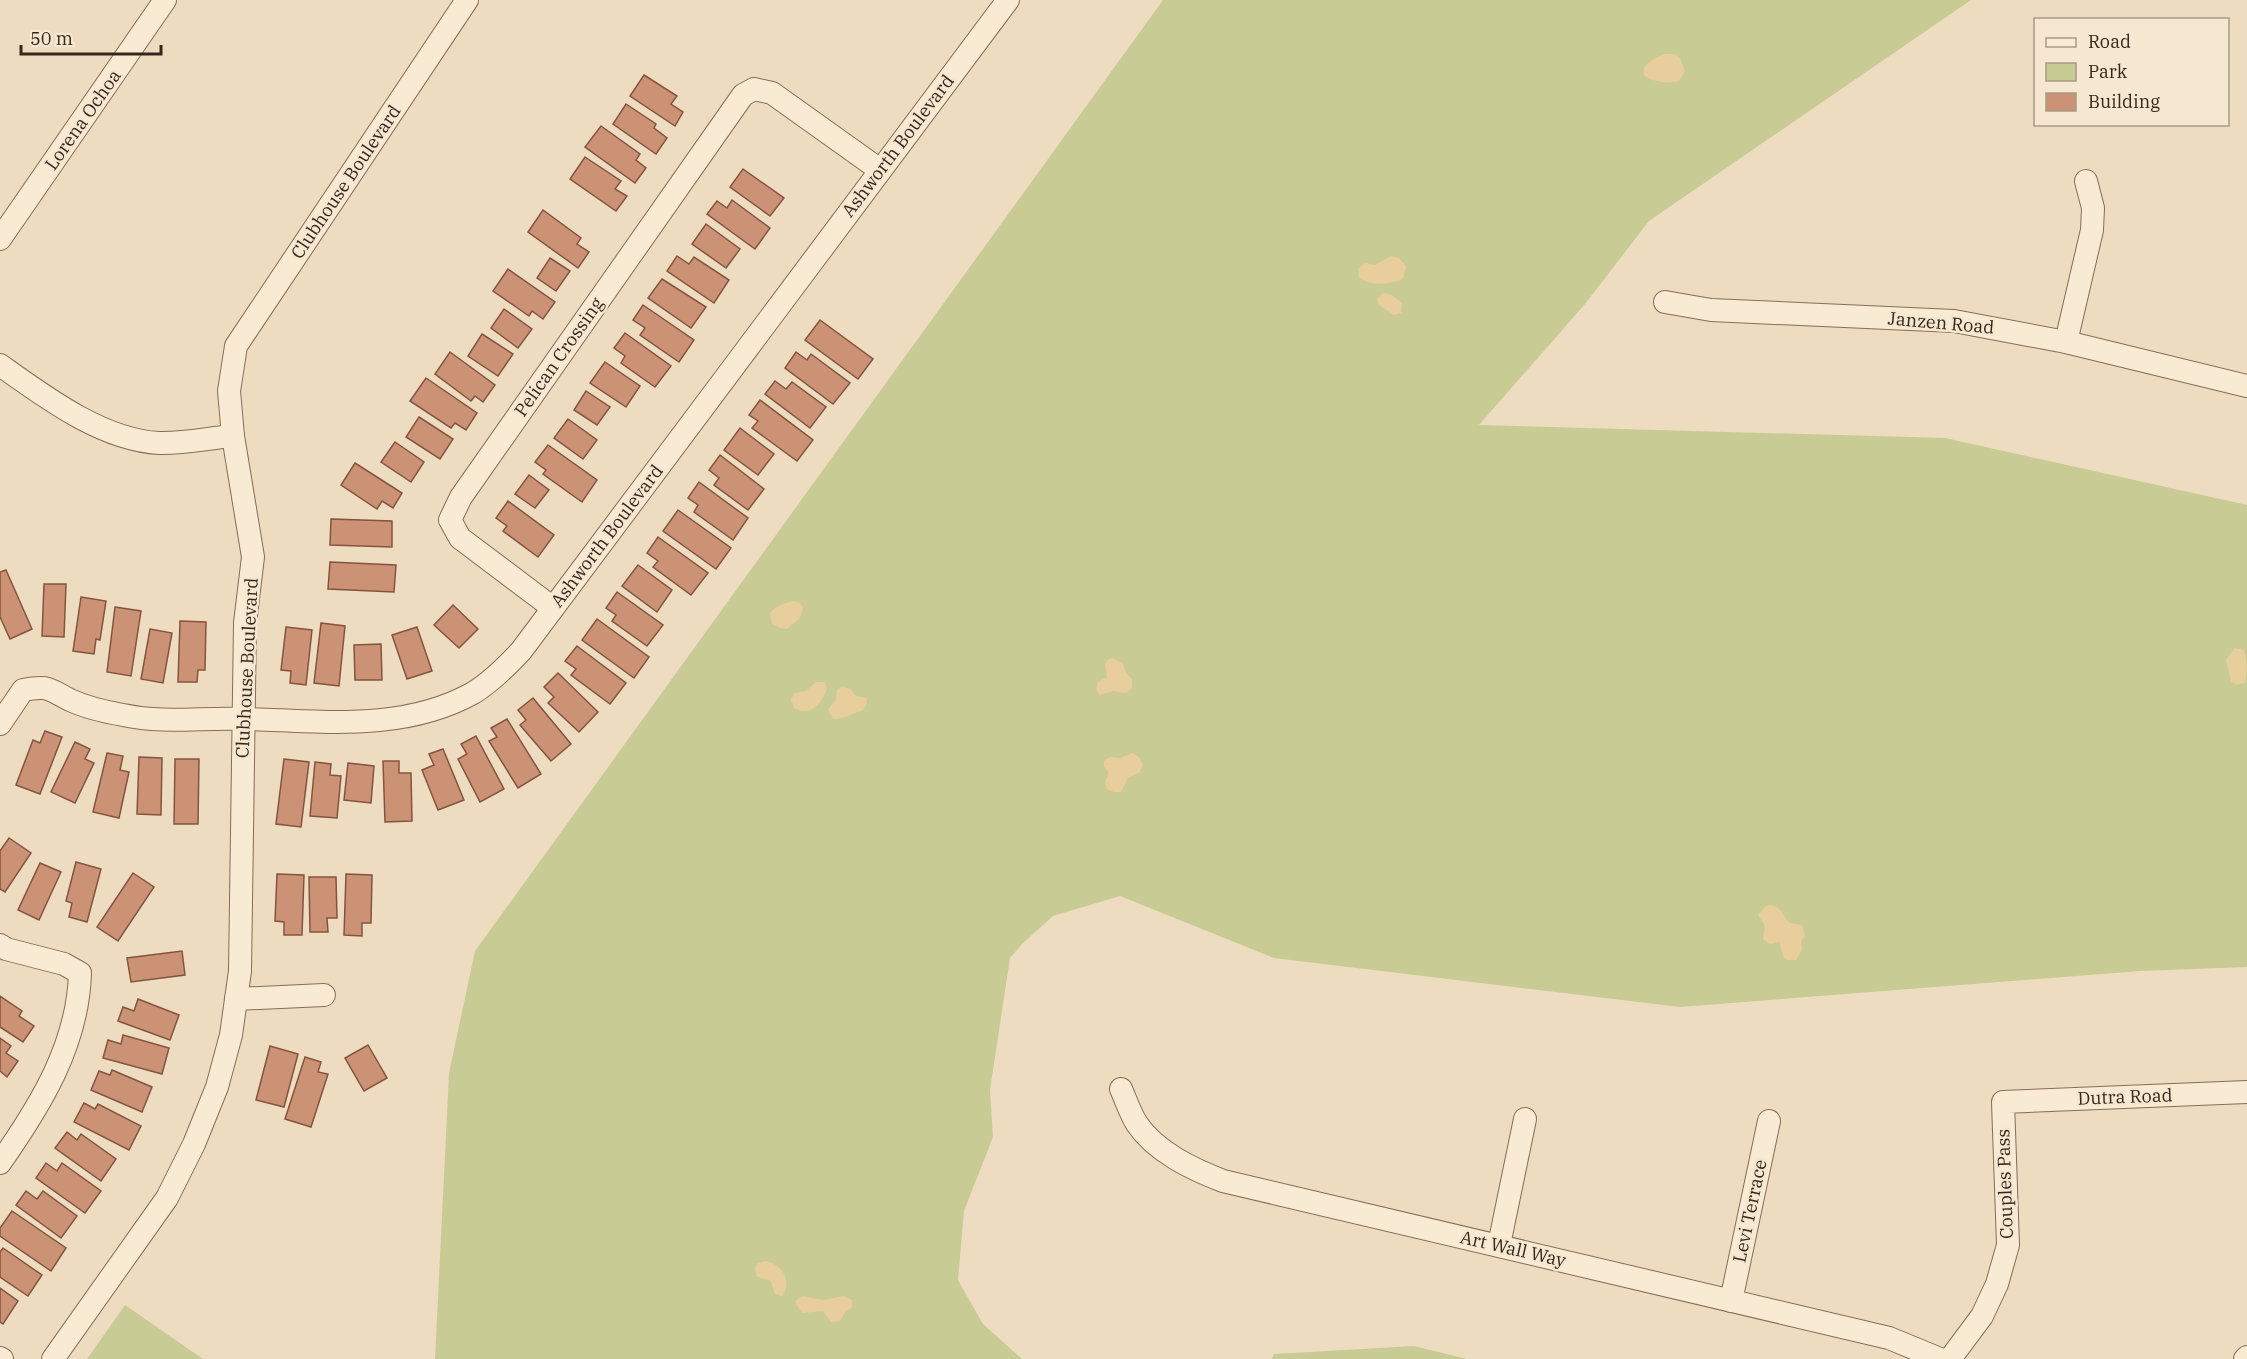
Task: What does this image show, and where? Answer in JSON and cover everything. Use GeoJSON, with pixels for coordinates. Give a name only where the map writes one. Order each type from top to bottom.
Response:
{"type":"FeatureCollection","features":[{"type":"Feature","properties":{"kind":"street","name":"Lorena Ochoa"},"geometry":{"type":"LineString","coordinates":[[0,239],[165,0]]}},
{"type":"Feature","properties":{"kind":"street","name":"Clubhouse Boulevard"},"geometry":{"type":"LineString","coordinates":[[53,1359],[167,1198],[194,1144],[217,1087],[231,1035],[240,971],[242,718],[245,623],[253,556],[233,436],[229,391],[236,346],[467,0]]}},
{"type":"Feature","properties":{"kind":"street","name":"Ashworth Boulevard"},"geometry":{"type":"LineString","coordinates":[[0,724],[23,690],[41,687],[52,689],[71,700],[121,715],[162,721],[242,718],[373,722],[424,713],[475,692],[504,669],[521,651],[1008,0]]}},
{"type":"Feature","properties":{"kind":"street","name":"Pelican Crossing"},"geometry":{"type":"LineString","coordinates":[[553,608],[460,538],[450,520],[461,497],[742,95],[754,89],[772,93],[880,170]]}},
{"type":"Feature","properties":{"kind":"street"},"geometry":{"type":"LineString","coordinates":[[2066,342],[2092,230],[2092,208],[2086,181]]}},
{"type":"Feature","properties":{"kind":"street","name":"Janzen Road"},"geometry":{"type":"LineString","coordinates":[[1665,302],[1711,310],[1954,321],[2066,342],[2247,386]]}},
{"type":"Feature","properties":{"kind":"street"},"geometry":{"type":"LineString","coordinates":[[0,365],[39,393],[111,433],[159,443],[233,436]]}},
{"type":"Feature","properties":{"kind":"street"},"geometry":{"type":"LineString","coordinates":[[0,945],[6,949],[64,964],[80,974],[79,996],[73,1027],[54,1075],[31,1118],[0,1163]]}},
{"type":"Feature","properties":{"kind":"street"},"geometry":{"type":"LineString","coordinates":[[236,999],[324,995]]}},
{"type":"Feature","properties":{"kind":"street","name":"Art Wall Way"},"geometry":{"type":"LineString","coordinates":[[1121,1089],[1136,1122],[1145,1134],[1165,1151],[1194,1169],[1223,1181],[1889,1338],[1940,1359]]}},
{"type":"Feature","properties":{"kind":"street","name":"Dutra Road"},"geometry":{"type":"LineString","coordinates":[[2003,1102],[2247,1092]]}},
{"type":"Feature","properties":{"kind":"street","name":"Couples Pass"},"geometry":{"type":"LineString","coordinates":[[1950,1359],[1982,1316],[1998,1284],[2008,1245],[2003,1102]]}},
{"type":"Feature","properties":{"kind":"street"},"geometry":{"type":"LineString","coordinates":[[1499,1245],[1525,1119]]}},
{"type":"Feature","properties":{"kind":"street","name":"Levi Terrace"},"geometry":{"type":"LineString","coordinates":[[1731,1301],[1769,1121]]}},
{"type":"Feature","properties":{"kind":"green space"},"geometry":{"type":"Polygon","coordinates":[[[1163,0],[1971,0],[1649,221],[1585,304],[1479,425],[1945,438],[2247,505],[2247,967],[2140,971],[1680,1007],[1274,958],[1120,896],[1053,916],[1010,958],[990,1090],[993,1137],[964,1211],[958,1280],[983,1324],[1022,1359],[435,1359],[449,1073],[475,951],[1163,0]]]}},
{"type":"Feature","properties":{"kind":"green space"},"geometry":{"type":"Polygon","coordinates":[[[125,1305],[203,1359],[87,1359],[125,1305]]]}},
{"type":"Feature","properties":{"kind":"green space"},"geometry":{"type":"Polygon","coordinates":[[[1414,1346],[1467,1359],[1272,1359],[1274,1354],[1414,1346]]]}},
{"type":"Feature","properties":{"kind":"sand"},"geometry":{"type":"Polygon","coordinates":[[[1664,54],[1675,54],[1680,58],[1685,71],[1679,81],[1661,82],[1644,75],[1647,64],[1664,54]]]}},
{"type":"Feature","properties":{"kind":"sand"},"geometry":{"type":"Polygon","coordinates":[[[1391,256],[1399,258],[1406,266],[1403,279],[1380,284],[1368,282],[1359,277],[1358,269],[1365,263],[1375,265],[1391,256]]]}},
{"type":"Feature","properties":{"kind":"sand"},"geometry":{"type":"Polygon","coordinates":[[[1383,293],[1392,295],[1402,303],[1401,313],[1394,315],[1379,305],[1377,299],[1383,293]]]}},
{"type":"Feature","properties":{"kind":"sand"},"geometry":{"type":"Polygon","coordinates":[[[793,601],[799,602],[803,607],[800,618],[787,629],[772,624],[770,614],[772,611],[793,601]]]}},
{"type":"Feature","properties":{"kind":"sand"},"geometry":{"type":"Polygon","coordinates":[[[2235,648],[2244,650],[2246,657],[2245,683],[2236,685],[2231,681],[2226,660],[2235,648]]]}},
{"type":"Feature","properties":{"kind":"sand"},"geometry":{"type":"Polygon","coordinates":[[[1113,658],[1123,664],[1126,673],[1132,679],[1132,688],[1126,693],[1113,691],[1099,695],[1096,688],[1098,682],[1107,677],[1105,664],[1113,658]]]}},
{"type":"Feature","properties":{"kind":"sand"},"geometry":{"type":"Polygon","coordinates":[[[816,682],[824,682],[827,688],[819,703],[805,711],[794,708],[791,699],[795,693],[806,691],[816,682]]]}},
{"type":"Feature","properties":{"kind":"sand"},"geometry":{"type":"Polygon","coordinates":[[[842,687],[850,689],[856,696],[866,698],[867,704],[863,710],[833,719],[828,710],[836,699],[837,690],[842,687]]]}},
{"type":"Feature","properties":{"kind":"sand"},"geometry":{"type":"Polygon","coordinates":[[[1133,753],[1143,764],[1140,772],[1128,778],[1121,792],[1107,789],[1105,782],[1109,773],[1104,766],[1104,761],[1110,757],[1120,758],[1133,753]]]}},
{"type":"Feature","properties":{"kind":"sand"},"geometry":{"type":"Polygon","coordinates":[[[1766,906],[1775,906],[1790,923],[1802,925],[1805,936],[1801,941],[1802,950],[1796,960],[1784,958],[1779,942],[1770,944],[1763,939],[1765,926],[1758,915],[1766,906]]]}},
{"type":"Feature","properties":{"kind":"sand"},"geometry":{"type":"Polygon","coordinates":[[[765,1261],[776,1265],[784,1274],[786,1285],[782,1296],[775,1294],[770,1280],[757,1276],[755,1268],[757,1264],[765,1261]]]}},
{"type":"Feature","properties":{"kind":"sand"},"geometry":{"type":"Polygon","coordinates":[[[802,1296],[823,1300],[844,1296],[852,1300],[852,1307],[845,1312],[840,1321],[831,1322],[823,1311],[802,1313],[795,1302],[802,1296]]]}},
{"type":"Feature","properties":{"kind":"building"},"geometry":{"type":"Polygon","coordinates":[[[644,75],[677,96],[671,104],[683,112],[675,126],[630,96],[644,75]]]}},
{"type":"Feature","properties":{"kind":"building"},"geometry":{"type":"Polygon","coordinates":[[[626,104],[656,124],[654,128],[667,138],[656,154],[613,124],[626,104]]]}},
{"type":"Feature","properties":{"kind":"building"},"geometry":{"type":"Polygon","coordinates":[[[601,126],[640,154],[636,160],[646,168],[635,183],[585,147],[601,126]]]}},
{"type":"Feature","properties":{"kind":"building"},"geometry":{"type":"Polygon","coordinates":[[[585,157],[621,181],[615,189],[627,196],[616,211],[570,179],[585,157]]]}},
{"type":"Feature","properties":{"kind":"building"},"geometry":{"type":"Polygon","coordinates":[[[743,169],[784,198],[770,216],[730,187],[743,169]]]}},
{"type":"Feature","properties":{"kind":"building"},"geometry":{"type":"Polygon","coordinates":[[[732,200],[770,228],[755,249],[707,214],[717,201],[727,208],[732,200]]]}},
{"type":"Feature","properties":{"kind":"building"},"geometry":{"type":"Polygon","coordinates":[[[543,210],[581,238],[577,244],[589,252],[578,268],[528,232],[543,210]]]}},
{"type":"Feature","properties":{"kind":"building"},"geometry":{"type":"Polygon","coordinates":[[[706,224],[740,249],[726,268],[692,244],[706,224]]]}},
{"type":"Feature","properties":{"kind":"building"},"geometry":{"type":"Polygon","coordinates":[[[677,256],[689,264],[694,257],[729,280],[714,303],[667,271],[677,256]]]}},
{"type":"Feature","properties":{"kind":"building"},"geometry":{"type":"Polygon","coordinates":[[[550,258],[570,271],[556,291],[537,278],[550,258]]]}},
{"type":"Feature","properties":{"kind":"building"},"geometry":{"type":"Polygon","coordinates":[[[508,269],[555,302],[543,319],[532,311],[529,316],[493,291],[508,269]]]}},
{"type":"Feature","properties":{"kind":"building"},"geometry":{"type":"Polygon","coordinates":[[[662,279],[706,307],[691,328],[648,298],[662,279]]]}},
{"type":"Feature","properties":{"kind":"building"},"geometry":{"type":"Polygon","coordinates":[[[643,305],[694,340],[679,362],[640,335],[645,328],[633,320],[643,305]]]}},
{"type":"Feature","properties":{"kind":"building"},"geometry":{"type":"Polygon","coordinates":[[[504,309],[532,329],[518,348],[491,328],[504,309]]]}},
{"type":"Feature","properties":{"kind":"building"},"geometry":{"type":"Polygon","coordinates":[[[820,320],[873,359],[858,379],[805,340],[820,320]]]}},
{"type":"Feature","properties":{"kind":"building"},"geometry":{"type":"Polygon","coordinates":[[[625,333],[671,366],[655,387],[621,363],[625,356],[614,348],[625,333]]]}},
{"type":"Feature","properties":{"kind":"building"},"geometry":{"type":"Polygon","coordinates":[[[482,334],[513,354],[498,376],[468,356],[482,334]]]}},
{"type":"Feature","properties":{"kind":"building"},"geometry":{"type":"Polygon","coordinates":[[[450,352],[495,385],[483,402],[475,396],[471,401],[435,374],[450,352]]]}},
{"type":"Feature","properties":{"kind":"building"},"geometry":{"type":"Polygon","coordinates":[[[796,352],[807,360],[811,354],[850,383],[833,404],[785,368],[796,352]]]}},
{"type":"Feature","properties":{"kind":"building"},"geometry":{"type":"Polygon","coordinates":[[[605,362],[640,386],[626,407],[590,383],[605,362]]]}},
{"type":"Feature","properties":{"kind":"building"},"geometry":{"type":"Polygon","coordinates":[[[426,378],[477,413],[466,430],[455,423],[451,428],[410,401],[426,378]]]}},
{"type":"Feature","properties":{"kind":"building"},"geometry":{"type":"Polygon","coordinates":[[[775,381],[786,389],[792,382],[826,407],[810,428],[765,394],[775,381]]]}},
{"type":"Feature","properties":{"kind":"building"},"geometry":{"type":"Polygon","coordinates":[[[586,391],[610,407],[597,425],[574,410],[586,391]]]}},
{"type":"Feature","properties":{"kind":"building"},"geometry":{"type":"Polygon","coordinates":[[[760,400],[813,440],[797,461],[752,428],[758,421],[749,415],[760,400]]]}},
{"type":"Feature","properties":{"kind":"building"},"geometry":{"type":"Polygon","coordinates":[[[419,417],[453,439],[440,459],[406,437],[419,417]]]}},
{"type":"Feature","properties":{"kind":"building"},"geometry":{"type":"Polygon","coordinates":[[[568,419],[597,440],[583,459],[554,438],[568,419]]]}},
{"type":"Feature","properties":{"kind":"building"},"geometry":{"type":"Polygon","coordinates":[[[740,428],[774,454],[758,475],[724,450],[740,428]]]}},
{"type":"Feature","properties":{"kind":"building"},"geometry":{"type":"Polygon","coordinates":[[[395,442],[424,462],[411,482],[381,462],[395,442]]]}},
{"type":"Feature","properties":{"kind":"building"},"geometry":{"type":"Polygon","coordinates":[[[548,445],[597,480],[582,502],[543,474],[546,470],[535,462],[548,445]]]}},
{"type":"Feature","properties":{"kind":"building"},"geometry":{"type":"Polygon","coordinates":[[[720,455],[764,489],[748,510],[714,485],[719,478],[709,470],[720,455]]]}},
{"type":"Feature","properties":{"kind":"building"},"geometry":{"type":"Polygon","coordinates":[[[355,463],[402,493],[393,508],[382,501],[377,509],[341,485],[355,463]]]}},
{"type":"Feature","properties":{"kind":"building"},"geometry":{"type":"Polygon","coordinates":[[[529,475],[549,490],[535,508],[515,494],[529,475]]]}},
{"type":"Feature","properties":{"kind":"building"},"geometry":{"type":"Polygon","coordinates":[[[699,482],[748,518],[733,540],[694,512],[698,505],[688,498],[699,482]]]}},
{"type":"Feature","properties":{"kind":"building"},"geometry":{"type":"Polygon","coordinates":[[[508,501],[554,535],[538,557],[503,531],[507,526],[496,518],[508,501]]]}},
{"type":"Feature","properties":{"kind":"building"},"geometry":{"type":"Polygon","coordinates":[[[678,510],[731,548],[716,569],[663,531],[678,510]]]}},
{"type":"Feature","properties":{"kind":"building"},"geometry":{"type":"Polygon","coordinates":[[[331,519],[392,521],[392,547],[330,545],[331,519]]]}},
{"type":"Feature","properties":{"kind":"building"},"geometry":{"type":"Polygon","coordinates":[[[658,537],[708,573],[691,595],[653,567],[658,561],[647,553],[658,537]]]}},
{"type":"Feature","properties":{"kind":"building"},"geometry":{"type":"Polygon","coordinates":[[[330,562],[396,565],[394,592],[328,589],[330,562]]]}},
{"type":"Feature","properties":{"kind":"building"},"geometry":{"type":"Polygon","coordinates":[[[638,565],[672,590],[657,612],[622,586],[638,565]]]}},
{"type":"Feature","properties":{"kind":"building"},"geometry":{"type":"Polygon","coordinates":[[[6,570],[32,629],[10,639],[0,617],[0,572],[6,570]]]}},
{"type":"Feature","properties":{"kind":"building"},"geometry":{"type":"Polygon","coordinates":[[[44,584],[66,584],[64,637],[42,636],[44,584]]]}},
{"type":"Feature","properties":{"kind":"building"},"geometry":{"type":"Polygon","coordinates":[[[617,592],[663,625],[647,646],[612,621],[616,615],[606,608],[617,592]]]}},
{"type":"Feature","properties":{"kind":"building"},"geometry":{"type":"Polygon","coordinates":[[[81,597],[106,601],[100,640],[96,639],[94,654],[73,651],[81,597]]]}},
{"type":"Feature","properties":{"kind":"building"},"geometry":{"type":"Polygon","coordinates":[[[453,605],[478,629],[459,648],[434,625],[453,605]]]}},
{"type":"Feature","properties":{"kind":"building"},"geometry":{"type":"Polygon","coordinates":[[[115,607],[141,611],[131,676],[107,672],[115,607]]]}},
{"type":"Feature","properties":{"kind":"building"},"geometry":{"type":"Polygon","coordinates":[[[597,619],[649,657],[634,678],[582,640],[597,619]]]}},
{"type":"Feature","properties":{"kind":"building"},"geometry":{"type":"Polygon","coordinates":[[[180,621],[206,622],[205,670],[198,670],[197,682],[178,682],[180,621]]]}},
{"type":"Feature","properties":{"kind":"building"},"geometry":{"type":"Polygon","coordinates":[[[321,623],[345,626],[339,686],[314,683],[321,623]]]}},
{"type":"Feature","properties":{"kind":"building"},"geometry":{"type":"Polygon","coordinates":[[[286,627],[312,630],[306,685],[290,683],[291,671],[281,670],[286,627]]]}},
{"type":"Feature","properties":{"kind":"building"},"geometry":{"type":"Polygon","coordinates":[[[417,627],[432,671],[407,679],[392,635],[417,627]]]}},
{"type":"Feature","properties":{"kind":"building"},"geometry":{"type":"Polygon","coordinates":[[[150,629],[172,633],[163,683],[141,679],[150,629]]]}},
{"type":"Feature","properties":{"kind":"building"},"geometry":{"type":"Polygon","coordinates":[[[381,644],[382,680],[355,680],[354,645],[381,644]]]}},
{"type":"Feature","properties":{"kind":"building"},"geometry":{"type":"Polygon","coordinates":[[[577,646],[626,683],[610,704],[571,675],[576,669],[565,661],[577,646]]]}},
{"type":"Feature","properties":{"kind":"building"},"geometry":{"type":"Polygon","coordinates":[[[558,673],[598,712],[579,732],[548,703],[554,697],[544,687],[558,673]]]}},
{"type":"Feature","properties":{"kind":"building"},"geometry":{"type":"Polygon","coordinates":[[[533,698],[571,744],[551,761],[520,725],[526,720],[518,710],[533,698]]]}},
{"type":"Feature","properties":{"kind":"building"},"geometry":{"type":"Polygon","coordinates":[[[507,719],[541,774],[518,788],[489,741],[497,737],[491,728],[507,719]]]}},
{"type":"Feature","properties":{"kind":"building"},"geometry":{"type":"Polygon","coordinates":[[[45,731],[62,737],[40,794],[16,785],[33,740],[40,743],[45,731]]]}},
{"type":"Feature","properties":{"kind":"building"},"geometry":{"type":"Polygon","coordinates":[[[476,736],[504,789],[480,802],[458,759],[467,754],[461,744],[476,736]]]}},
{"type":"Feature","properties":{"kind":"building"},"geometry":{"type":"Polygon","coordinates":[[[75,742],[90,749],[85,759],[94,763],[75,803],[51,792],[75,742]]]}},
{"type":"Feature","properties":{"kind":"building"},"geometry":{"type":"Polygon","coordinates":[[[443,749],[464,800],[438,810],[422,770],[434,765],[429,754],[443,749]]]}},
{"type":"Feature","properties":{"kind":"building"},"geometry":{"type":"Polygon","coordinates":[[[107,753],[123,756],[120,770],[129,772],[119,818],[93,812],[107,753]]]}},
{"type":"Feature","properties":{"kind":"building"},"geometry":{"type":"Polygon","coordinates":[[[139,757],[162,758],[161,815],[137,814],[139,757]]]}},
{"type":"Feature","properties":{"kind":"building"},"geometry":{"type":"Polygon","coordinates":[[[175,759],[199,759],[198,824],[174,824],[175,759]]]}},
{"type":"Feature","properties":{"kind":"building"},"geometry":{"type":"Polygon","coordinates":[[[284,759],[309,762],[301,827],[276,824],[284,759]]]}},
{"type":"Feature","properties":{"kind":"building"},"geometry":{"type":"Polygon","coordinates":[[[383,761],[399,761],[399,773],[411,773],[412,821],[385,822],[383,761]]]}},
{"type":"Feature","properties":{"kind":"building"},"geometry":{"type":"Polygon","coordinates":[[[315,762],[331,764],[330,775],[341,776],[337,818],[310,816],[315,762]]]}},
{"type":"Feature","properties":{"kind":"building"},"geometry":{"type":"Polygon","coordinates":[[[348,763],[374,766],[371,803],[344,800],[348,763]]]}},
{"type":"Feature","properties":{"kind":"building"},"geometry":{"type":"Polygon","coordinates":[[[9,838],[31,853],[5,892],[0,889],[0,851],[9,838]]]}},
{"type":"Feature","properties":{"kind":"building"},"geometry":{"type":"Polygon","coordinates":[[[76,862],[101,869],[87,922],[69,917],[72,903],[66,901],[76,862]]]}},
{"type":"Feature","properties":{"kind":"building"},"geometry":{"type":"Polygon","coordinates":[[[40,863],[61,872],[39,920],[18,910],[40,863]]]}},
{"type":"Feature","properties":{"kind":"building"},"geometry":{"type":"Polygon","coordinates":[[[133,873],[154,887],[118,941],[97,927],[133,873]]]}},
{"type":"Feature","properties":{"kind":"building"},"geometry":{"type":"Polygon","coordinates":[[[277,874],[304,875],[302,935],[284,935],[284,922],[275,921],[277,874]]]}},
{"type":"Feature","properties":{"kind":"building"},"geometry":{"type":"Polygon","coordinates":[[[346,874],[372,875],[371,923],[362,923],[362,936],[344,935],[346,874]]]}},
{"type":"Feature","properties":{"kind":"building"},"geometry":{"type":"Polygon","coordinates":[[[309,877],[336,877],[337,918],[327,918],[328,932],[310,932],[309,877]]]}},
{"type":"Feature","properties":{"kind":"building"},"geometry":{"type":"Polygon","coordinates":[[[182,951],[185,975],[131,982],[127,958],[182,951]]]}},
{"type":"Feature","properties":{"kind":"building"},"geometry":{"type":"Polygon","coordinates":[[[0,996],[22,1011],[19,1016],[34,1026],[23,1042],[0,1027],[0,996]]]}},
{"type":"Feature","properties":{"kind":"building"},"geometry":{"type":"Polygon","coordinates":[[[138,999],[179,1015],[170,1040],[118,1021],[123,1007],[134,1011],[138,999]]]}},
{"type":"Feature","properties":{"kind":"building"},"geometry":{"type":"Polygon","coordinates":[[[123,1035],[169,1048],[162,1074],[103,1058],[108,1040],[121,1044],[123,1035]]]}},
{"type":"Feature","properties":{"kind":"building"},"geometry":{"type":"Polygon","coordinates":[[[0,1038],[11,1046],[6,1053],[18,1061],[7,1077],[0,1071],[0,1038]]]}},
{"type":"Feature","properties":{"kind":"building"},"geometry":{"type":"Polygon","coordinates":[[[368,1045],[387,1078],[364,1091],[345,1058],[368,1045]]]}},
{"type":"Feature","properties":{"kind":"building"},"geometry":{"type":"Polygon","coordinates":[[[270,1046],[298,1054],[284,1107],[256,1100],[270,1046]]]}},
{"type":"Feature","properties":{"kind":"building"},"geometry":{"type":"Polygon","coordinates":[[[305,1057],[321,1062],[318,1072],[328,1074],[311,1127],[285,1119],[305,1057]]]}},
{"type":"Feature","properties":{"kind":"building"},"geometry":{"type":"Polygon","coordinates":[[[112,1070],[152,1087],[142,1112],[91,1090],[99,1071],[110,1075],[112,1070]]]}},
{"type":"Feature","properties":{"kind":"building"},"geometry":{"type":"Polygon","coordinates":[[[84,1103],[95,1109],[98,1104],[141,1126],[129,1150],[74,1122],[84,1103]]]}},
{"type":"Feature","properties":{"kind":"building"},"geometry":{"type":"Polygon","coordinates":[[[67,1132],[77,1140],[81,1134],[116,1159],[101,1181],[55,1148],[67,1132]]]}},
{"type":"Feature","properties":{"kind":"building"},"geometry":{"type":"Polygon","coordinates":[[[46,1163],[57,1171],[62,1163],[101,1191],[85,1213],[36,1178],[46,1163]]]}},
{"type":"Feature","properties":{"kind":"building"},"geometry":{"type":"Polygon","coordinates":[[[26,1191],[37,1199],[43,1191],[77,1216],[61,1238],[16,1205],[26,1191]]]}},
{"type":"Feature","properties":{"kind":"building"},"geometry":{"type":"Polygon","coordinates":[[[12,1211],[66,1248],[51,1271],[0,1236],[0,1228],[12,1211]]]}},
{"type":"Feature","properties":{"kind":"building"},"geometry":{"type":"Polygon","coordinates":[[[3,1248],[42,1275],[28,1296],[0,1277],[0,1252],[3,1248]]]}},
{"type":"Feature","properties":{"kind":"building"},"geometry":{"type":"Polygon","coordinates":[[[0,1288],[18,1301],[3,1324],[0,1322],[0,1288]]]}}]}
